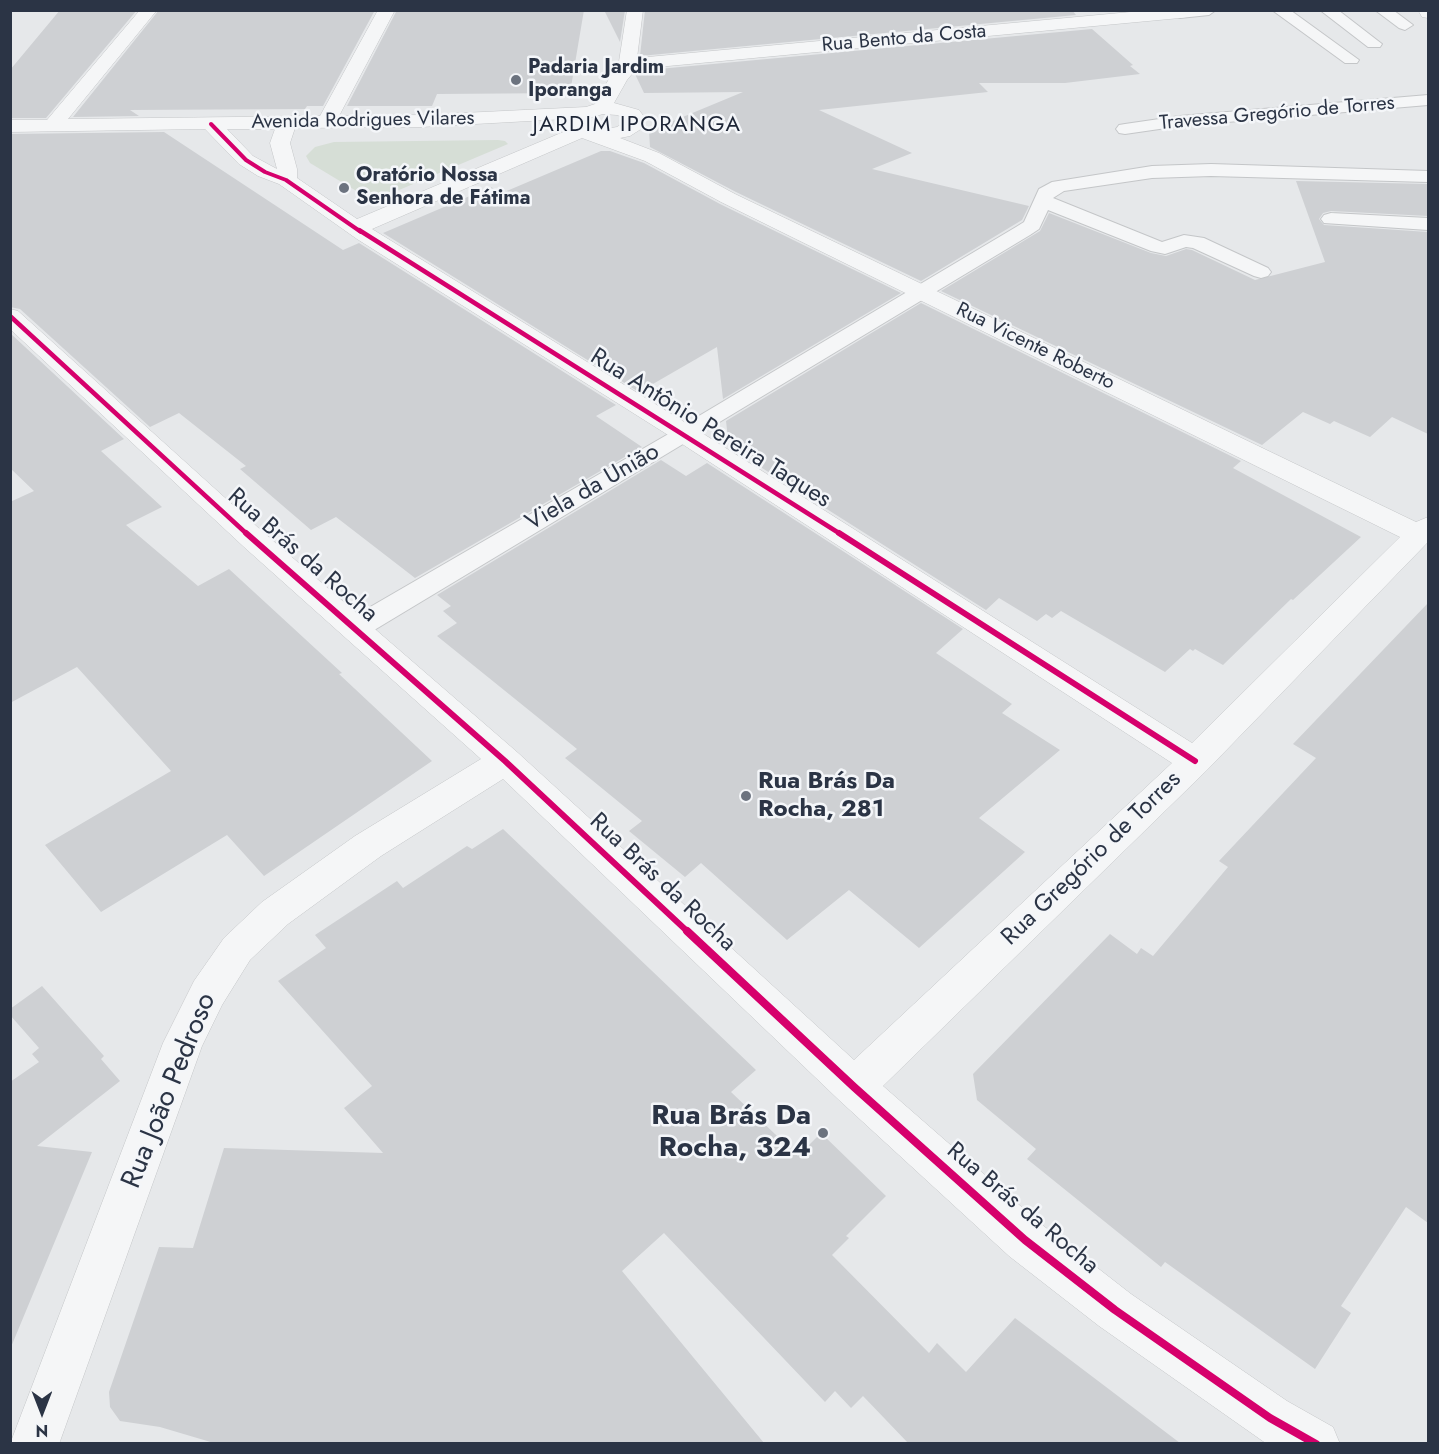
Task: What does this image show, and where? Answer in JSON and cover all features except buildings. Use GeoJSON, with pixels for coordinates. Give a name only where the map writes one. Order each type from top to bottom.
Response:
{"type":"FeatureCollection","features":[{"type":"Feature","properties":{"kind":"street"},"geometry":{"type":"LineString","coordinates":[[53,125],[149,10]]}},
{"type":"Feature","properties":{"kind":"street"},"geometry":{"type":"LineString","coordinates":[[326,123],[387,10]]}},
{"type":"Feature","properties":{"kind":"street"},"geometry":{"type":"LineString","coordinates":[[587,123],[615,134],[632,107],[628,66],[635,10]]}},
{"type":"Feature","properties":{"kind":"street","name":"Rua Bento da Costa"},"geometry":{"type":"LineString","coordinates":[[628,66],[1180,13]]}},
{"type":"Feature","properties":{"kind":"street"},"geometry":{"type":"LineString","coordinates":[[587,123],[628,66]]}},
{"type":"Feature","properties":{"kind":"street"},"geometry":{"type":"LineString","coordinates":[[357,227],[587,123],[620,109],[632,107]]}},
{"type":"Feature","properties":{"kind":"street","name":"Rua Vicente Roberto"},"geometry":{"type":"LineString","coordinates":[[632,107],[652,157]]}},
{"type":"Feature","properties":{"kind":"street","name":"Avenida Rodrigues Vilares"},"geometry":{"type":"LineString","coordinates":[[10,126],[326,123],[500,118],[587,123]]}},
{"type":"Feature","properties":{"kind":"street"},"geometry":{"type":"LineString","coordinates":[[286,180],[287,169],[280,143],[287,123]]}},
{"type":"Feature","properties":{"kind":"street","name":"Rua Vicente Roberto"},"geometry":{"type":"LineString","coordinates":[[587,123],[728,198],[1424,531]]}},
{"type":"Feature","properties":{"kind":"street","name":"Rua Antônio Pereira Taques"},"geometry":{"type":"LineString","coordinates":[[211,124],[246,160],[265,172],[286,180],[1195,760]]}},
{"type":"Feature","properties":{"kind":"street","name":"Rua Brás da Rocha"},"geometry":{"type":"LineString","coordinates":[[10,316],[254,540],[506,760],[854,1088],[1025,1240],[1115,1310],[1270,1418],[1316,1443]]}},
{"type":"Feature","properties":{"kind":"street","name":"Rua Gregório de Torres"},"geometry":{"type":"LineString","coordinates":[[854,1088],[1195,760],[1424,531]]}},
{"type":"Feature","properties":{"kind":"street","name":"Rua João Pedroso"},"geometry":{"type":"LineString","coordinates":[[34,1443],[183,1043],[208,993],[237,949],[275,914],[368,846],[506,760]]}},
{"type":"Feature","properties":{"kind":"lane"},"geometry":{"type":"LineString","coordinates":[[1180,13],[1209,10]]}},
{"type":"Feature","properties":{"kind":"lane"},"geometry":{"type":"LineString","coordinates":[[1279,10],[1350,60]]}},
{"type":"Feature","properties":{"kind":"lane"},"geometry":{"type":"LineString","coordinates":[[1326,10],[1374,44]]}},
{"type":"Feature","properties":{"kind":"lane"},"geometry":{"type":"LineString","coordinates":[[1382,10],[1405,25]]}},
{"type":"Feature","properties":{"kind":"lane","name":"Travessa Gregório de Torres"},"geometry":{"type":"LineString","coordinates":[[1125,129],[1180,121],[1428,100]]}},
{"type":"Feature","properties":{"kind":"lane"},"geometry":{"type":"LineString","coordinates":[[1261,272],[1197,242],[1184,241],[1158,247],[1043,201],[1046,193],[1059,186],[1152,172],[1222,170],[1428,177]]}},
{"type":"Feature","properties":{"kind":"lane","name":"Viela da União"},"geometry":{"type":"LineString","coordinates":[[356,627],[685,434],[1029,227],[1043,201]]}},
{"type":"Feature","properties":{"kind":"lane"},"geometry":{"type":"LineString","coordinates":[[1331,219],[1428,224]]}},
{"type":"Feature","properties":{"kind":"shaded area"},"geometry":{"type":"Polygon","coordinates":[[[498,140],[508,144],[373,201],[310,163],[306,156],[315,147],[334,142],[498,140]]]}},
{"type":"Feature","properties":{"kind":"cycle path"},"geometry":{"type":"LineString","coordinates":[[211,124],[246,160],[265,172],[286,180],[365,234],[685,434],[1195,761]]}},
{"type":"Feature","properties":{"kind":"cycle path"},"geometry":{"type":"LineString","coordinates":[[10,316],[254,540],[505,761],[854,1087],[1025,1240],[1115,1310],[1270,1418],[1316,1444]]}},
{"type":"Feature","properties":{"kind":"place","name":"Padaria Jardim Iporanga"},"geometry":{"type":"Point","coordinates":[516,80]}},
{"type":"Feature","properties":{"kind":"place","name":"Oratório Nossa Senhora de Fátima"},"geometry":{"type":"Point","coordinates":[344,188]}},
{"type":"Feature","properties":{"kind":"place","name":"Rua Brás Da Rocha, 281"},"geometry":{"type":"Point","coordinates":[746,796]}},
{"type":"Feature","properties":{"kind":"place","name":"Rua Brás Da Rocha, 324"},"geometry":{"type":"Point","coordinates":[823,1133]}},
{"type":"Feature","properties":{"kind":"district","name":"JARDIM IPORANGA"},"geometry":{"type":"Point","coordinates":[637,126]}}]}
